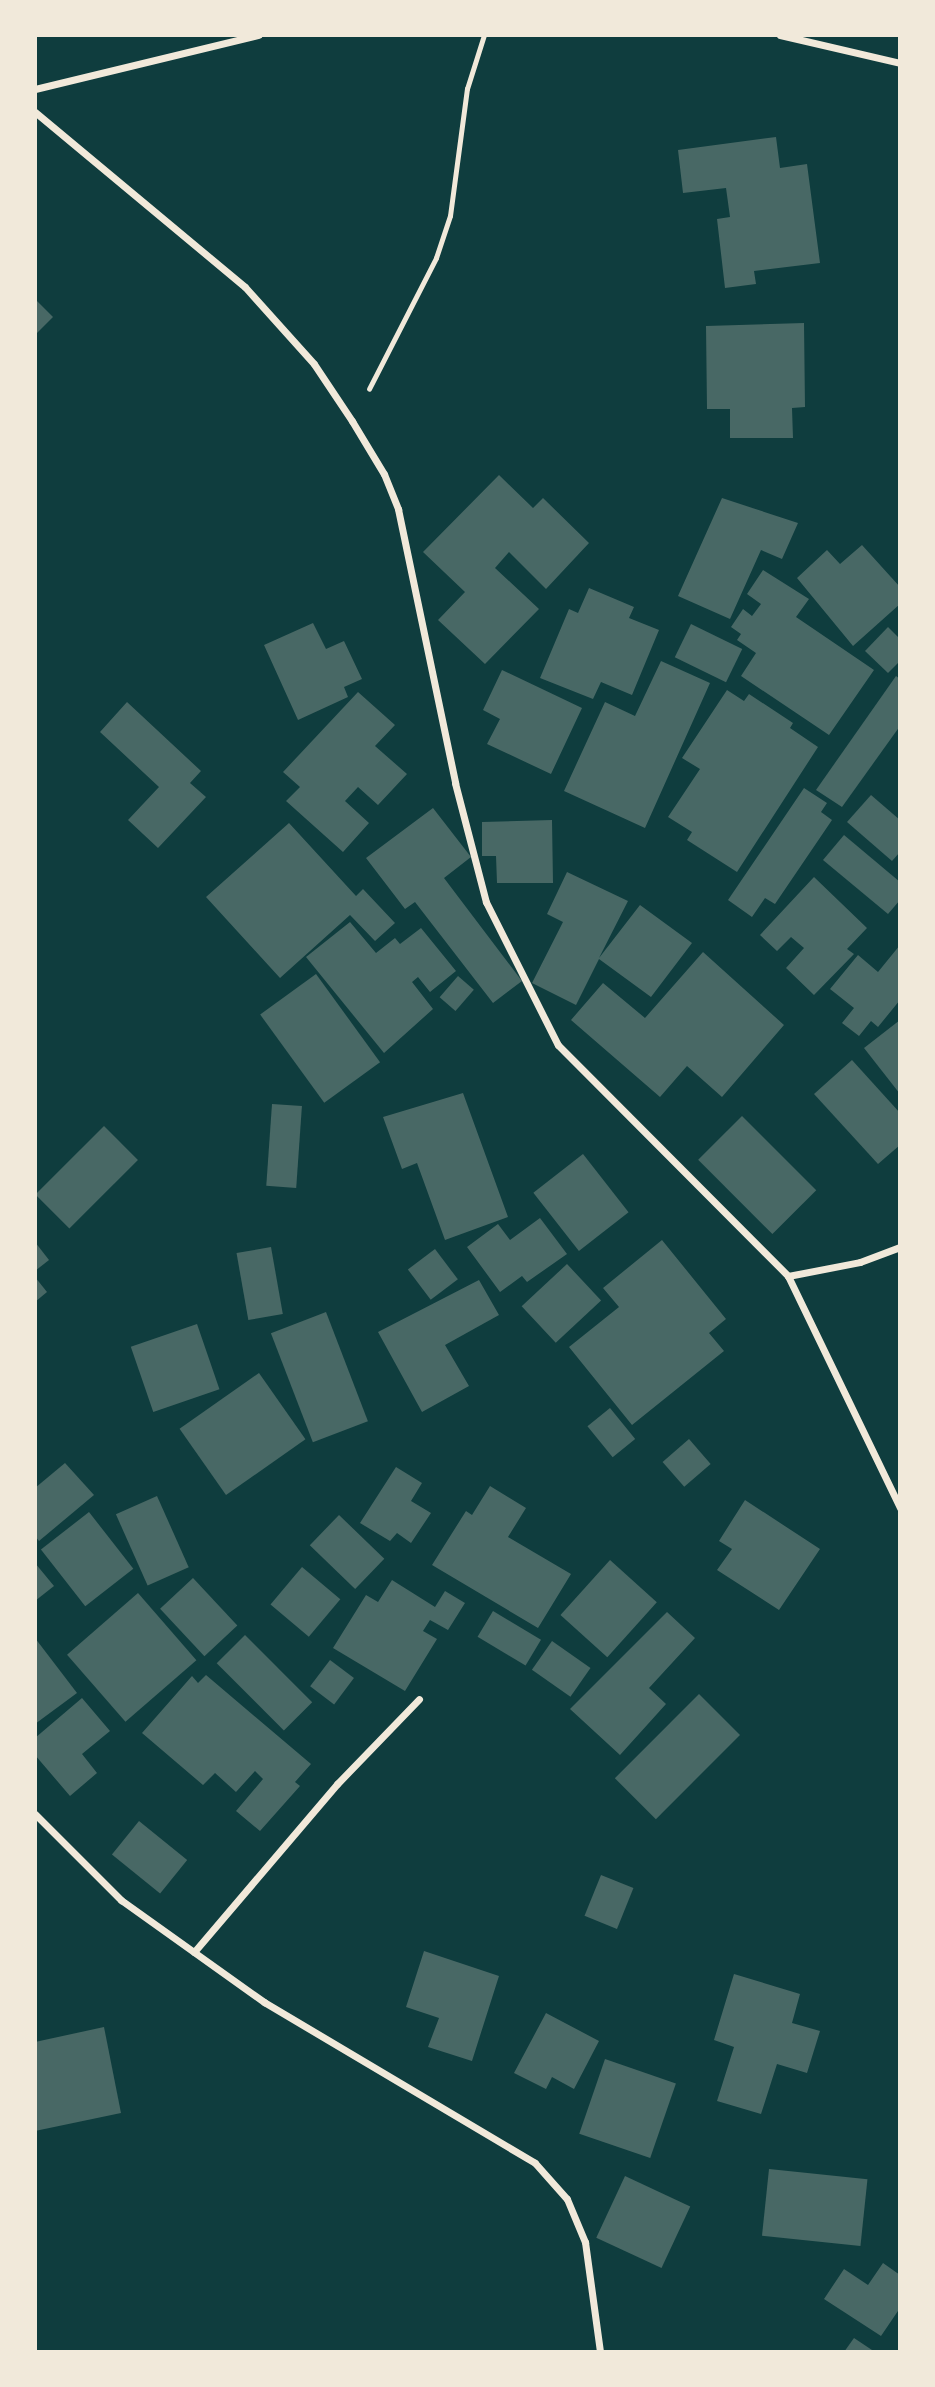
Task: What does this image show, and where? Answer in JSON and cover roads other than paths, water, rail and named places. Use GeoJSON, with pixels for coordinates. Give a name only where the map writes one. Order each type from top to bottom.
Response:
{"type":"FeatureCollection","features":[{"type":"Feature","properties":{"kind":"street"},"geometry":{"type":"LineString","coordinates":[[35,89],[259,35]]}},
{"type":"Feature","properties":{"kind":"street"},"geometry":{"type":"LineString","coordinates":[[780,35],[900,63]]}},
{"type":"Feature","properties":{"kind":"street"},"geometry":{"type":"LineString","coordinates":[[35,112],[245,287],[314,363],[352,421],[384,474],[398,509],[455,783],[486,902],[558,1045],[788,1276],[900,1508]]}},
{"type":"Feature","properties":{"kind":"street"},"geometry":{"type":"LineString","coordinates":[[788,1276],[860,1262],[900,1247]]}},
{"type":"Feature","properties":{"kind":"street"},"geometry":{"type":"LineString","coordinates":[[194,1952],[337,1784],[419,1699]]}},
{"type":"Feature","properties":{"kind":"street"},"geometry":{"type":"LineString","coordinates":[[35,1814],[121,1900],[264,2002],[535,2163],[567,2199],[585,2242],[600,2352]]}}]}
